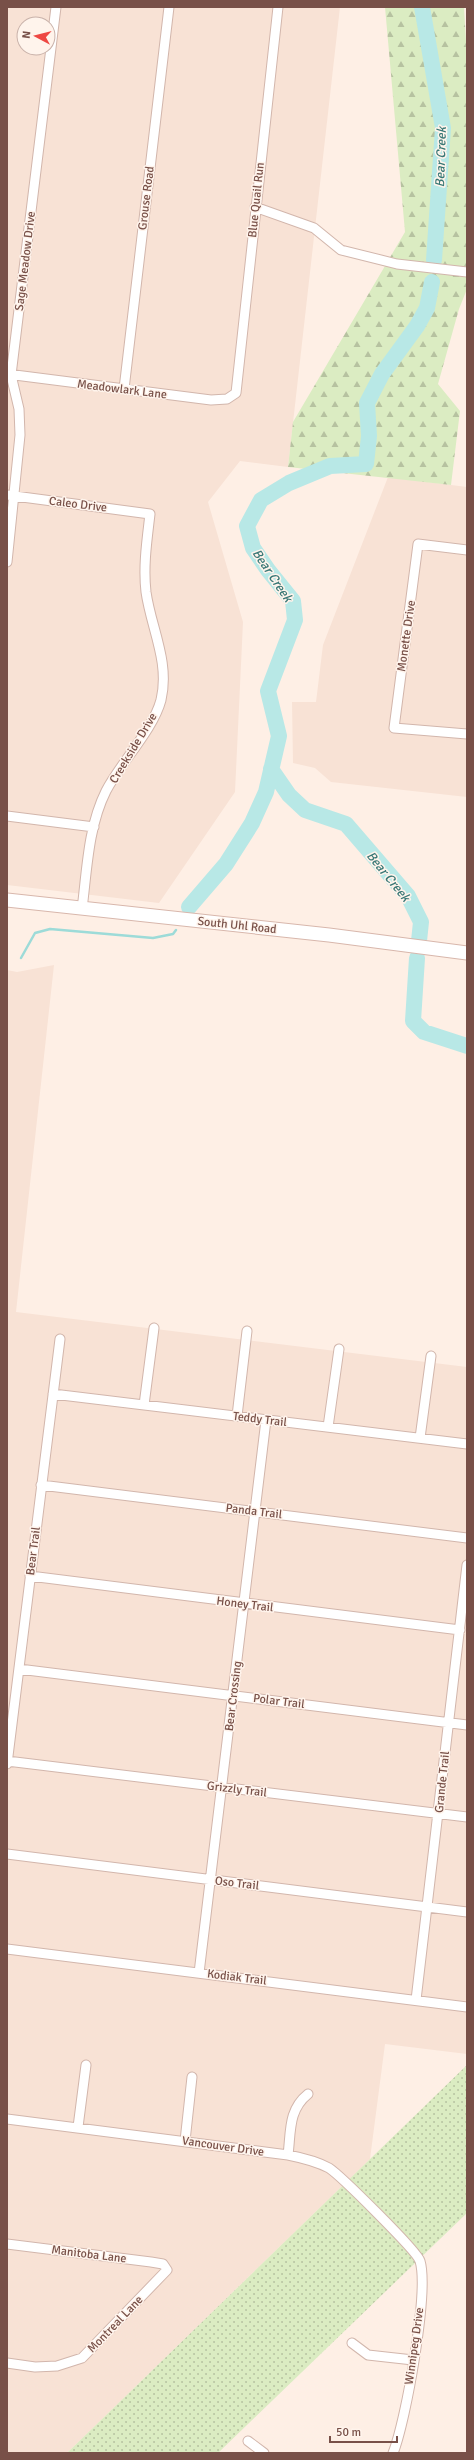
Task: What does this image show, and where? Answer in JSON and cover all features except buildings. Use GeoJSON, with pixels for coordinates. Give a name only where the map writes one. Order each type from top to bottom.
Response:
{"type":"FeatureCollection","features":[{"type":"Feature","properties":{"kind":"main road","name":"South Uhl Road"},"geometry":{"type":"LineString","coordinates":[[7,900],[329,934],[467,953]]}},
{"type":"Feature","properties":{"kind":"street","name":"Sage Meadow Drive"},"geometry":{"type":"LineString","coordinates":[[7,562],[11,496],[20,435],[19,409],[9,375],[56,7]]}},
{"type":"Feature","properties":{"kind":"street","name":"Grouse Road"},"geometry":{"type":"LineString","coordinates":[[124,389],[169,7]]}},
{"type":"Feature","properties":{"kind":"street","name":"Blue Quail Run"},"geometry":{"type":"LineString","coordinates":[[236,393],[255,207],[278,7]]}},
{"type":"Feature","properties":{"kind":"street"},"geometry":{"type":"LineString","coordinates":[[255,207],[314,228],[341,250],[397,264],[467,272]]}},
{"type":"Feature","properties":{"kind":"street","name":"Meadowlark Lane"},"geometry":{"type":"LineString","coordinates":[[9,375],[211,400],[227,399],[236,393]]}},
{"type":"Feature","properties":{"kind":"street","name":"Caleo Drive"},"geometry":{"type":"LineString","coordinates":[[11,496],[150,514]]}},
{"type":"Feature","properties":{"kind":"street","name":"Creekside Drive"},"geometry":{"type":"LineString","coordinates":[[82,909],[90,838],[106,791],[147,727],[160,700],[163,663],[146,594],[144,564],[150,514]]}},
{"type":"Feature","properties":{"kind":"street","name":"Monette Drive"},"geometry":{"type":"LineString","coordinates":[[467,550],[418,544],[394,728],[467,734]]}},
{"type":"Feature","properties":{"kind":"street"},"geometry":{"type":"LineString","coordinates":[[7,816],[94,827]]}},
{"type":"Feature","properties":{"kind":"street"},"geometry":{"type":"LineString","coordinates":[[144,1405],[154,1328]]}},
{"type":"Feature","properties":{"kind":"street"},"geometry":{"type":"LineString","coordinates":[[237,1416],[247,1331]]}},
{"type":"Feature","properties":{"kind":"street","name":"Bear Trail"},"geometry":{"type":"LineString","coordinates":[[7,1762],[60,1339]]}},
{"type":"Feature","properties":{"kind":"street"},"geometry":{"type":"LineString","coordinates":[[328,1427],[339,1349]]}},
{"type":"Feature","properties":{"kind":"street"},"geometry":{"type":"LineString","coordinates":[[420,1438],[431,1356]]}},
{"type":"Feature","properties":{"kind":"street","name":"Teddy Trail"},"geometry":{"type":"LineString","coordinates":[[53,1394],[467,1444]]}},
{"type":"Feature","properties":{"kind":"street","name":"Bear Crossing"},"geometry":{"type":"LineString","coordinates":[[199,1973],[234,1696],[266,1420]]}},
{"type":"Feature","properties":{"kind":"street","name":"Panda Trail"},"geometry":{"type":"LineString","coordinates":[[41,1485],[467,1538]]}},
{"type":"Feature","properties":{"kind":"street","name":"Grande Trail"},"geometry":{"type":"LineString","coordinates":[[416,2000],[467,1565]]}},
{"type":"Feature","properties":{"kind":"street","name":"Honey Trail"},"geometry":{"type":"LineString","coordinates":[[30,1576],[460,1630]]}},
{"type":"Feature","properties":{"kind":"street","name":"Polar Trail"},"geometry":{"type":"LineString","coordinates":[[19,1669],[467,1725]]}},
{"type":"Feature","properties":{"kind":"street","name":"Grizzly Trail"},"geometry":{"type":"LineString","coordinates":[[7,1762],[467,1817]]}},
{"type":"Feature","properties":{"kind":"street","name":"Oso Trail"},"geometry":{"type":"LineString","coordinates":[[7,1854],[467,1912]]}},
{"type":"Feature","properties":{"kind":"street","name":"Kodiak Trail"},"geometry":{"type":"LineString","coordinates":[[7,1949],[467,2007]]}},
{"type":"Feature","properties":{"kind":"street"},"geometry":{"type":"LineString","coordinates":[[78,2127],[86,2065]]}},
{"type":"Feature","properties":{"kind":"street"},"geometry":{"type":"LineString","coordinates":[[185,2141],[192,2077]]}},
{"type":"Feature","properties":{"kind":"street"},"geometry":{"type":"LineString","coordinates":[[288,2155],[294,2112],[297,2103],[308,2094]]}},
{"type":"Feature","properties":{"kind":"street","name":"Vancouver Drive"},"geometry":{"type":"LineString","coordinates":[[7,2119],[288,2155],[315,2161],[330,2169],[406,2244]]}},
{"type":"Feature","properties":{"kind":"street","name":"Manitoba Lane"},"geometry":{"type":"LineString","coordinates":[[7,2244],[151,2262],[163,2264],[167,2270]]}},
{"type":"Feature","properties":{"kind":"street","name":"Winnipeg Drive"},"geometry":{"type":"LineString","coordinates":[[393,2453],[404,2414],[413,2360],[423,2277],[420,2259],[406,2244]]}},
{"type":"Feature","properties":{"kind":"street","name":"Montreal Lane"},"geometry":{"type":"LineString","coordinates":[[7,2363],[35,2367],[57,2366],[82,2358],[167,2270]]}},
{"type":"Feature","properties":{"kind":"street"},"geometry":{"type":"LineString","coordinates":[[352,2343],[368,2355],[413,2360]]}},
{"type":"Feature","properties":{"kind":"street"},"geometry":{"type":"LineString","coordinates":[[248,2441],[264,2453]]}},
{"type":"Feature","properties":{"kind":"shaded area"},"geometry":{"type":"Polygon","coordinates":[[[7,7],[340,7],[288,467],[240,461],[208,502],[243,622],[235,792],[159,903],[7,885],[7,7]]]}},
{"type":"Feature","properties":{"kind":"shaded area"},"geometry":{"type":"Polygon","coordinates":[[[388,477],[467,487],[467,797],[331,782],[315,768],[293,763],[292,702],[316,702],[323,645],[388,477]]]}},
{"type":"Feature","properties":{"kind":"shaded area"},"geometry":{"type":"Polygon","coordinates":[[[54,965],[16,1312],[467,1367],[467,2054],[385,2044],[370,2159],[67,2453],[7,2453],[7,970],[17,972],[54,965]]]}},
{"type":"Feature","properties":{"kind":"green space"},"geometry":{"type":"Polygon","coordinates":[[[385,7],[464,7],[467,58],[467,289],[459,309],[438,384],[460,411],[451,485],[288,467],[293,422],[405,232],[385,7]]]}},
{"type":"Feature","properties":{"kind":"green space"},"geometry":{"type":"Polygon","coordinates":[[[467,2065],[467,2213],[218,2453],[67,2453],[467,2065]]]}},
{"type":"Feature","properties":{"kind":"waterway","name":"Bear Creek"},"geometry":{"type":"LineString","coordinates":[[422,7],[443,128],[434,260]]}},
{"type":"Feature","properties":{"kind":"waterway","name":"Bear Creek"},"geometry":{"type":"LineString","coordinates":[[189,907],[226,864],[252,823],[266,792],[279,736],[268,691],[295,620],[293,601],[268,570],[253,548],[247,526],[261,500],[289,483],[330,466],[366,464],[369,436],[367,403],[382,374],[417,326],[427,308],[432,282]]}},
{"type":"Feature","properties":{"kind":"waterway","name":"Bear Creek"},"geometry":{"type":"LineString","coordinates":[[271,769],[289,795],[305,810],[346,824],[408,896],[421,922],[419,941]]}},
{"type":"Feature","properties":{"kind":"waterway"},"geometry":{"type":"LineString","coordinates":[[21,958],[35,933],[50,929],[153,938],[173,934],[176,930]]}},
{"type":"Feature","properties":{"kind":"waterway","name":"Bear Creek"},"geometry":{"type":"LineString","coordinates":[[417,958],[413,1021],[424,1032],[467,1046]]}}]}
